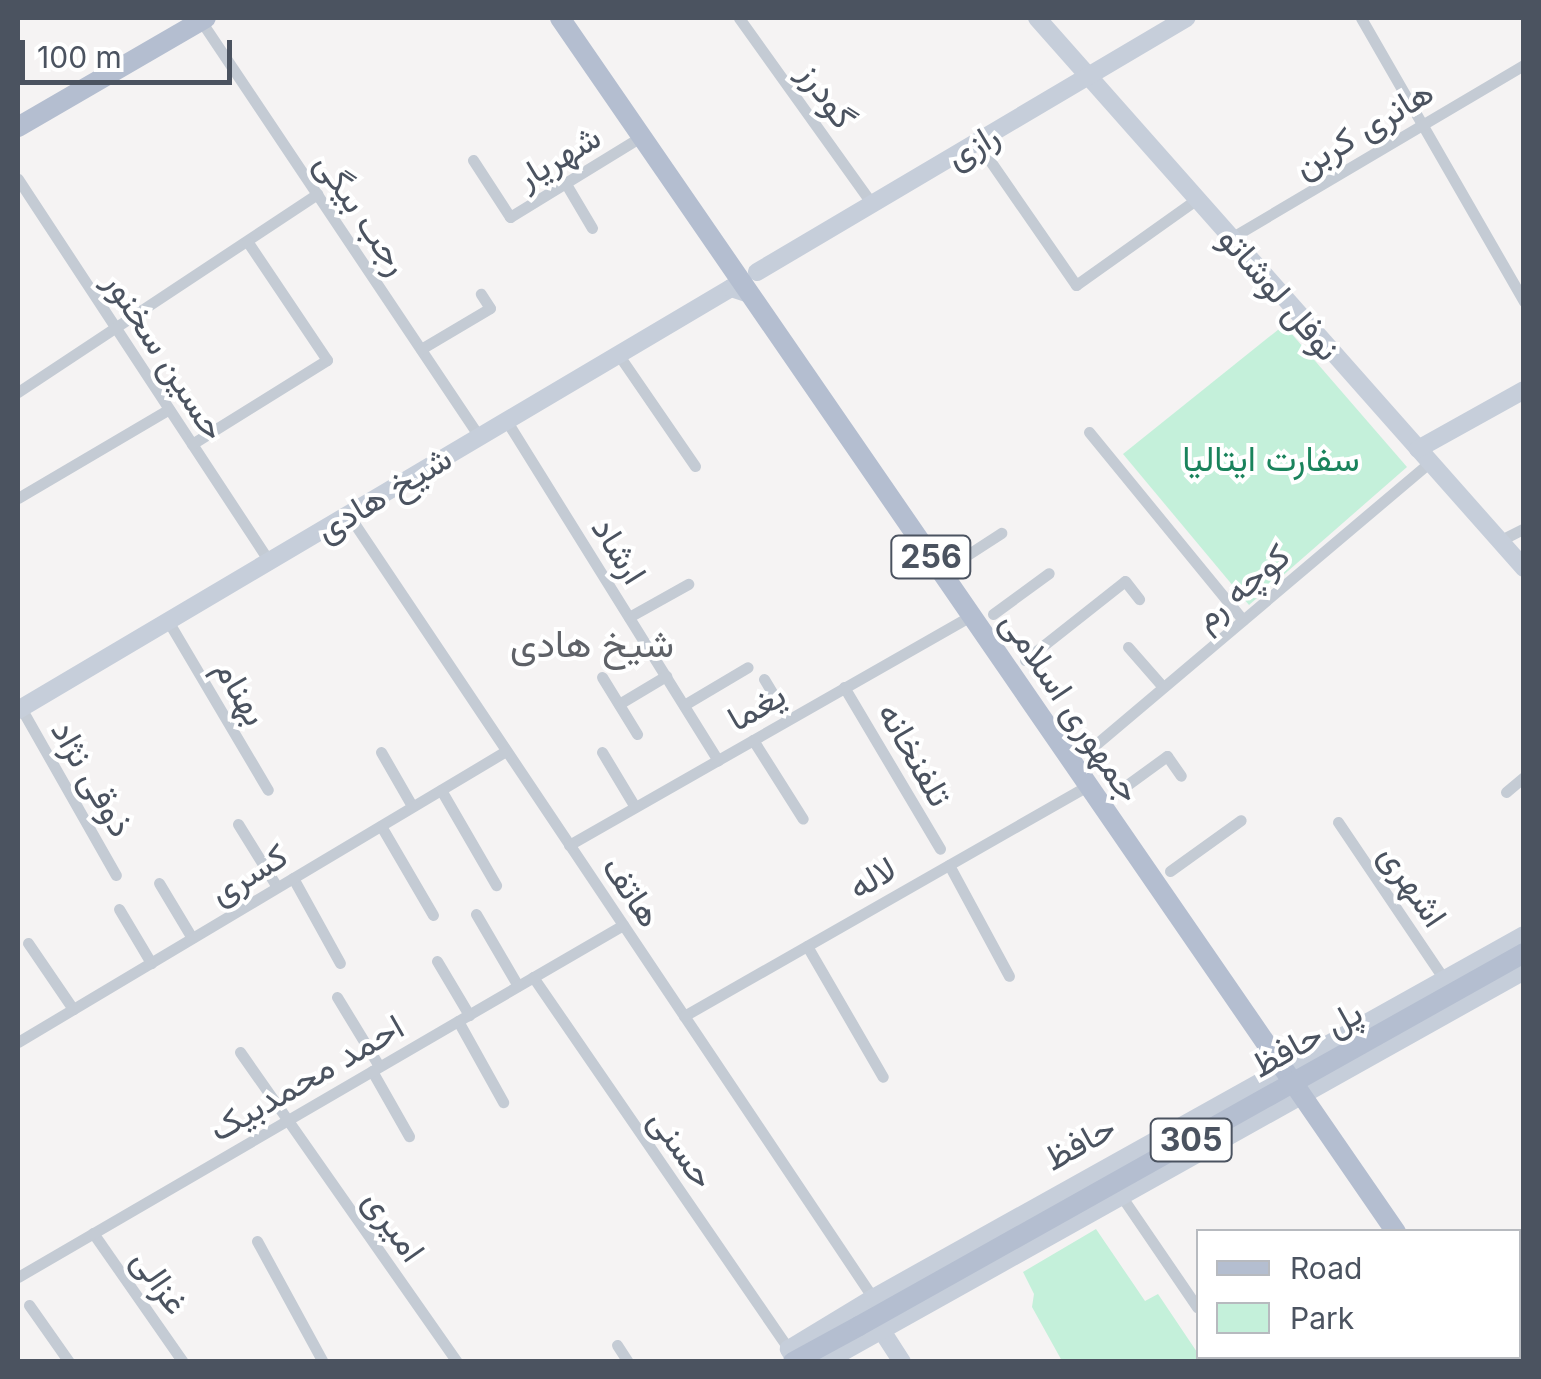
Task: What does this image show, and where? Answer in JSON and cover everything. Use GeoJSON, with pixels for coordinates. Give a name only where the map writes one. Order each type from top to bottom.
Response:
{"type":"FeatureCollection","features":[{"type":"Feature","properties":{"kind":"main road","name":"جمهوری اسلامی"},"geometry":{"type":"LineString","coordinates":[[560,18],[750,282],[941,572],[1017,666],[1080,758],[1088,786],[1109,799],[1162,876],[1281,1067],[1394,1229]]}},
{"type":"Feature","properties":{"kind":"main road","name":"نوفل لوشاتو"},"geometry":{"type":"LineString","coordinates":[[1037,18],[1524,568]]}},
{"type":"Feature","properties":{"kind":"main road","name":"رازی"},"geometry":{"type":"LineString","coordinates":[[750,282],[872,204],[1187,18]]}},
{"type":"Feature","properties":{"kind":"main road"},"geometry":{"type":"LineString","coordinates":[[18,127],[204,19]]}},
{"type":"Feature","properties":{"kind":"main road","name":"شیخ هادی"},"geometry":{"type":"LineString","coordinates":[[19,709],[618,354],[731,288],[750,282]]}},
{"type":"Feature","properties":{"kind":"main road"},"geometry":{"type":"LineString","coordinates":[[1424,455],[1524,390]]}},
{"type":"Feature","properties":{"kind":"main road","name":"حافظ"},"geometry":{"type":"LineString","coordinates":[[793,1357],[873,1298],[1197,1113],[1524,935]]}},
{"type":"Feature","properties":{"kind":"main road","name":"پل حافظ"},"geometry":{"type":"LineString","coordinates":[[793,1357],[860,1326],[1524,953]]}},
{"type":"Feature","properties":{"kind":"main road","name":"حافظ"},"geometry":{"type":"LineString","coordinates":[[826,1362],[1124,1200],[1524,971]]}},
{"type":"Feature","properties":{"kind":"main road"},"geometry":{"type":"LineString","coordinates":[[1197,1113],[1214,1146]]}},
{"type":"Feature","properties":{"kind":"main road"},"geometry":{"type":"LineString","coordinates":[[882,1331],[902,1362]]}},
{"type":"Feature","properties":{"kind":"street","name":"گودرز"},"geometry":{"type":"LineString","coordinates":[[739,18],[872,204]]}},
{"type":"Feature","properties":{"kind":"street"},"geometry":{"type":"LineString","coordinates":[[1361,18],[1524,301]]}},
{"type":"Feature","properties":{"kind":"street","name":"رجب بیگی"},"geometry":{"type":"LineString","coordinates":[[204,19],[479,436]]}},
{"type":"Feature","properties":{"kind":"street","name":"هانری کربن"},"geometry":{"type":"LineString","coordinates":[[1232,238],[1524,65]]}},
{"type":"Feature","properties":{"kind":"street","name":"شهریار"},"geometry":{"type":"LineString","coordinates":[[472,160],[510,217],[642,136]]}},
{"type":"Feature","properties":{"kind":"street"},"geometry":{"type":"LineString","coordinates":[[976,142],[1076,285],[1197,199]]}},
{"type":"Feature","properties":{"kind":"street","name":"حسین سخنور"},"geometry":{"type":"LineString","coordinates":[[18,180],[269,561]]}},
{"type":"Feature","properties":{"kind":"street"},"geometry":{"type":"LineString","coordinates":[[566,184],[592,228]]}},
{"type":"Feature","properties":{"kind":"street"},"geometry":{"type":"LineString","coordinates":[[18,392],[317,194]]}},
{"type":"Feature","properties":{"kind":"street"},"geometry":{"type":"LineString","coordinates":[[192,444],[327,360],[246,241]]}},
{"type":"Feature","properties":{"kind":"street"},"geometry":{"type":"LineString","coordinates":[[421,349],[490,308],[481,294]]}},
{"type":"Feature","properties":{"kind":"street"},"geometry":{"type":"LineString","coordinates":[[618,354],[695,466]]}},
{"type":"Feature","properties":{"kind":"street"},"geometry":{"type":"LineString","coordinates":[[18,498],[169,409]]}},
{"type":"Feature","properties":{"kind":"street","name":"ارشاد"},"geometry":{"type":"LineString","coordinates":[[506,420],[718,760]]}},
{"type":"Feature","properties":{"kind":"street"},"geometry":{"type":"LineString","coordinates":[[1088,432],[1243,620]]}},
{"type":"Feature","properties":{"kind":"street","name":"کوچه رم"},"geometry":{"type":"LineString","coordinates":[[1080,758],[1243,620],[1424,455]]}},
{"type":"Feature","properties":{"kind":"street","name":"هاتف"},"geometry":{"type":"LineString","coordinates":[[348,514],[873,1298]]}},
{"type":"Feature","properties":{"kind":"street"},"geometry":{"type":"LineString","coordinates":[[1499,541],[1524,528]]}},
{"type":"Feature","properties":{"kind":"street"},"geometry":{"type":"LineString","coordinates":[[941,572],[1001,533]]}},
{"type":"Feature","properties":{"kind":"street","name":"یغما"},"geometry":{"type":"LineString","coordinates":[[569,845],[844,687],[980,618],[1049,573]]}},
{"type":"Feature","properties":{"kind":"street"},"geometry":{"type":"LineString","coordinates":[[1017,666],[1125,581],[1140,599]]}},
{"type":"Feature","properties":{"kind":"street"},"geometry":{"type":"LineString","coordinates":[[630,617],[688,584]]}},
{"type":"Feature","properties":{"kind":"street","name":"بهنام"},"geometry":{"type":"LineString","coordinates":[[168,620],[268,790]]}},
{"type":"Feature","properties":{"kind":"street"},"geometry":{"type":"LineString","coordinates":[[1128,647],[1164,687]]}},
{"type":"Feature","properties":{"kind":"street"},"geometry":{"type":"LineString","coordinates":[[684,705],[748,667]]}},
{"type":"Feature","properties":{"kind":"street"},"geometry":{"type":"LineString","coordinates":[[618,704],[666,676]]}},
{"type":"Feature","properties":{"kind":"street"},"geometry":{"type":"LineString","coordinates":[[602,677],[637,734]]}},
{"type":"Feature","properties":{"kind":"street"},"geometry":{"type":"LineString","coordinates":[[764,679],[788,719]]}},
{"type":"Feature","properties":{"kind":"street","name":"تلفنخانه"},"geometry":{"type":"LineString","coordinates":[[844,687],[940,850]]}},
{"type":"Feature","properties":{"kind":"street","name":"ذوقی نژاد"},"geometry":{"type":"LineString","coordinates":[[19,709],[116,876]]}},
{"type":"Feature","properties":{"kind":"street"},"geometry":{"type":"LineString","coordinates":[[753,740],[803,818]]}},
{"type":"Feature","properties":{"kind":"street","name":"کسری"},"geometry":{"type":"LineString","coordinates":[[18,1042],[506,751]]}},
{"type":"Feature","properties":{"kind":"street"},"geometry":{"type":"LineString","coordinates":[[381,752],[412,806]]}},
{"type":"Feature","properties":{"kind":"street"},"geometry":{"type":"LineString","coordinates":[[602,752],[635,807]]}},
{"type":"Feature","properties":{"kind":"street"},"geometry":{"type":"LineString","coordinates":[[1109,799],[1167,756],[1181,776]]}},
{"type":"Feature","properties":{"kind":"street"},"geometry":{"type":"LineString","coordinates":[[1506,792],[1524,776]]}},
{"type":"Feature","properties":{"kind":"street","name":"لاله"},"geometry":{"type":"LineString","coordinates":[[684,1016],[1088,786]]}},
{"type":"Feature","properties":{"kind":"street"},"geometry":{"type":"LineString","coordinates":[[441,790],[496,885]]}},
{"type":"Feature","properties":{"kind":"street"},"geometry":{"type":"LineString","coordinates":[[1162,876],[1240,820]]}},
{"type":"Feature","properties":{"kind":"street","name":"اشهری"},"geometry":{"type":"LineString","coordinates":[[1338,822],[1444,980]]}},
{"type":"Feature","properties":{"kind":"street"},"geometry":{"type":"LineString","coordinates":[[238,824],[277,887]]}},
{"type":"Feature","properties":{"kind":"street"},"geometry":{"type":"LineString","coordinates":[[380,826],[434,915]]}},
{"type":"Feature","properties":{"kind":"street"},"geometry":{"type":"LineString","coordinates":[[949,866],[1009,976]]}},
{"type":"Feature","properties":{"kind":"street"},"geometry":{"type":"LineString","coordinates":[[293,878],[340,963]]}},
{"type":"Feature","properties":{"kind":"street"},"geometry":{"type":"LineString","coordinates":[[160,883],[192,938]]}},
{"type":"Feature","properties":{"kind":"street"},"geometry":{"type":"LineString","coordinates":[[119,909],[151,963]]}},
{"type":"Feature","properties":{"kind":"street"},"geometry":{"type":"LineString","coordinates":[[476,914],[518,986]]}},
{"type":"Feature","properties":{"kind":"street","name":"احمد محمدبیک"},"geometry":{"type":"LineString","coordinates":[[18,1277],[623,925]]}},
{"type":"Feature","properties":{"kind":"street"},"geometry":{"type":"LineString","coordinates":[[28,943],[73,1009]]}},
{"type":"Feature","properties":{"kind":"street"},"geometry":{"type":"LineString","coordinates":[[806,946],[883,1078]]}},
{"type":"Feature","properties":{"kind":"street"},"geometry":{"type":"LineString","coordinates":[[437,961],[504,1102]]}},
{"type":"Feature","properties":{"kind":"street","name":"حسنی"},"geometry":{"type":"LineString","coordinates":[[533,977],[793,1357]]}},
{"type":"Feature","properties":{"kind":"street"},"geometry":{"type":"LineString","coordinates":[[337,997],[409,1136]]}},
{"type":"Feature","properties":{"kind":"street","name":"امیری"},"geometry":{"type":"LineString","coordinates":[[240,1052],[457,1362]]}},
{"type":"Feature","properties":{"kind":"street"},"geometry":{"type":"LineString","coordinates":[[1124,1200],[1196,1306]]}},
{"type":"Feature","properties":{"kind":"street","name":"غزالی"},"geometry":{"type":"LineString","coordinates":[[93,1233],[183,1362]]}},
{"type":"Feature","properties":{"kind":"street"},"geometry":{"type":"LineString","coordinates":[[257,1241],[323,1362]]}},
{"type":"Feature","properties":{"kind":"street"},"geometry":{"type":"LineString","coordinates":[[29,1305],[69,1362]]}},
{"type":"Feature","properties":{"kind":"street"},"geometry":{"type":"LineString","coordinates":[[617,1346],[628,1362]]}},
{"type":"Feature","properties":{"kind":"green space","name":"سفارت ایتالیا"},"geometry":{"type":"Polygon","coordinates":[[[1284,325],[1407,467],[1249,605],[1123,454],[1284,325]]]}},
{"type":"Feature","properties":{"kind":"green space"},"geometry":{"type":"Polygon","coordinates":[[[1096,1229],[1145,1301],[1158,1294],[1196,1351],[1196,1359],[1203,1361],[1062,1361],[1032,1307],[1034,1294],[1023,1272],[1096,1229]]]}},
{"type":"Feature","properties":{"kind":"district","name":"شیخ هادی"},"geometry":{"type":"Point","coordinates":[592,644]}}]}
